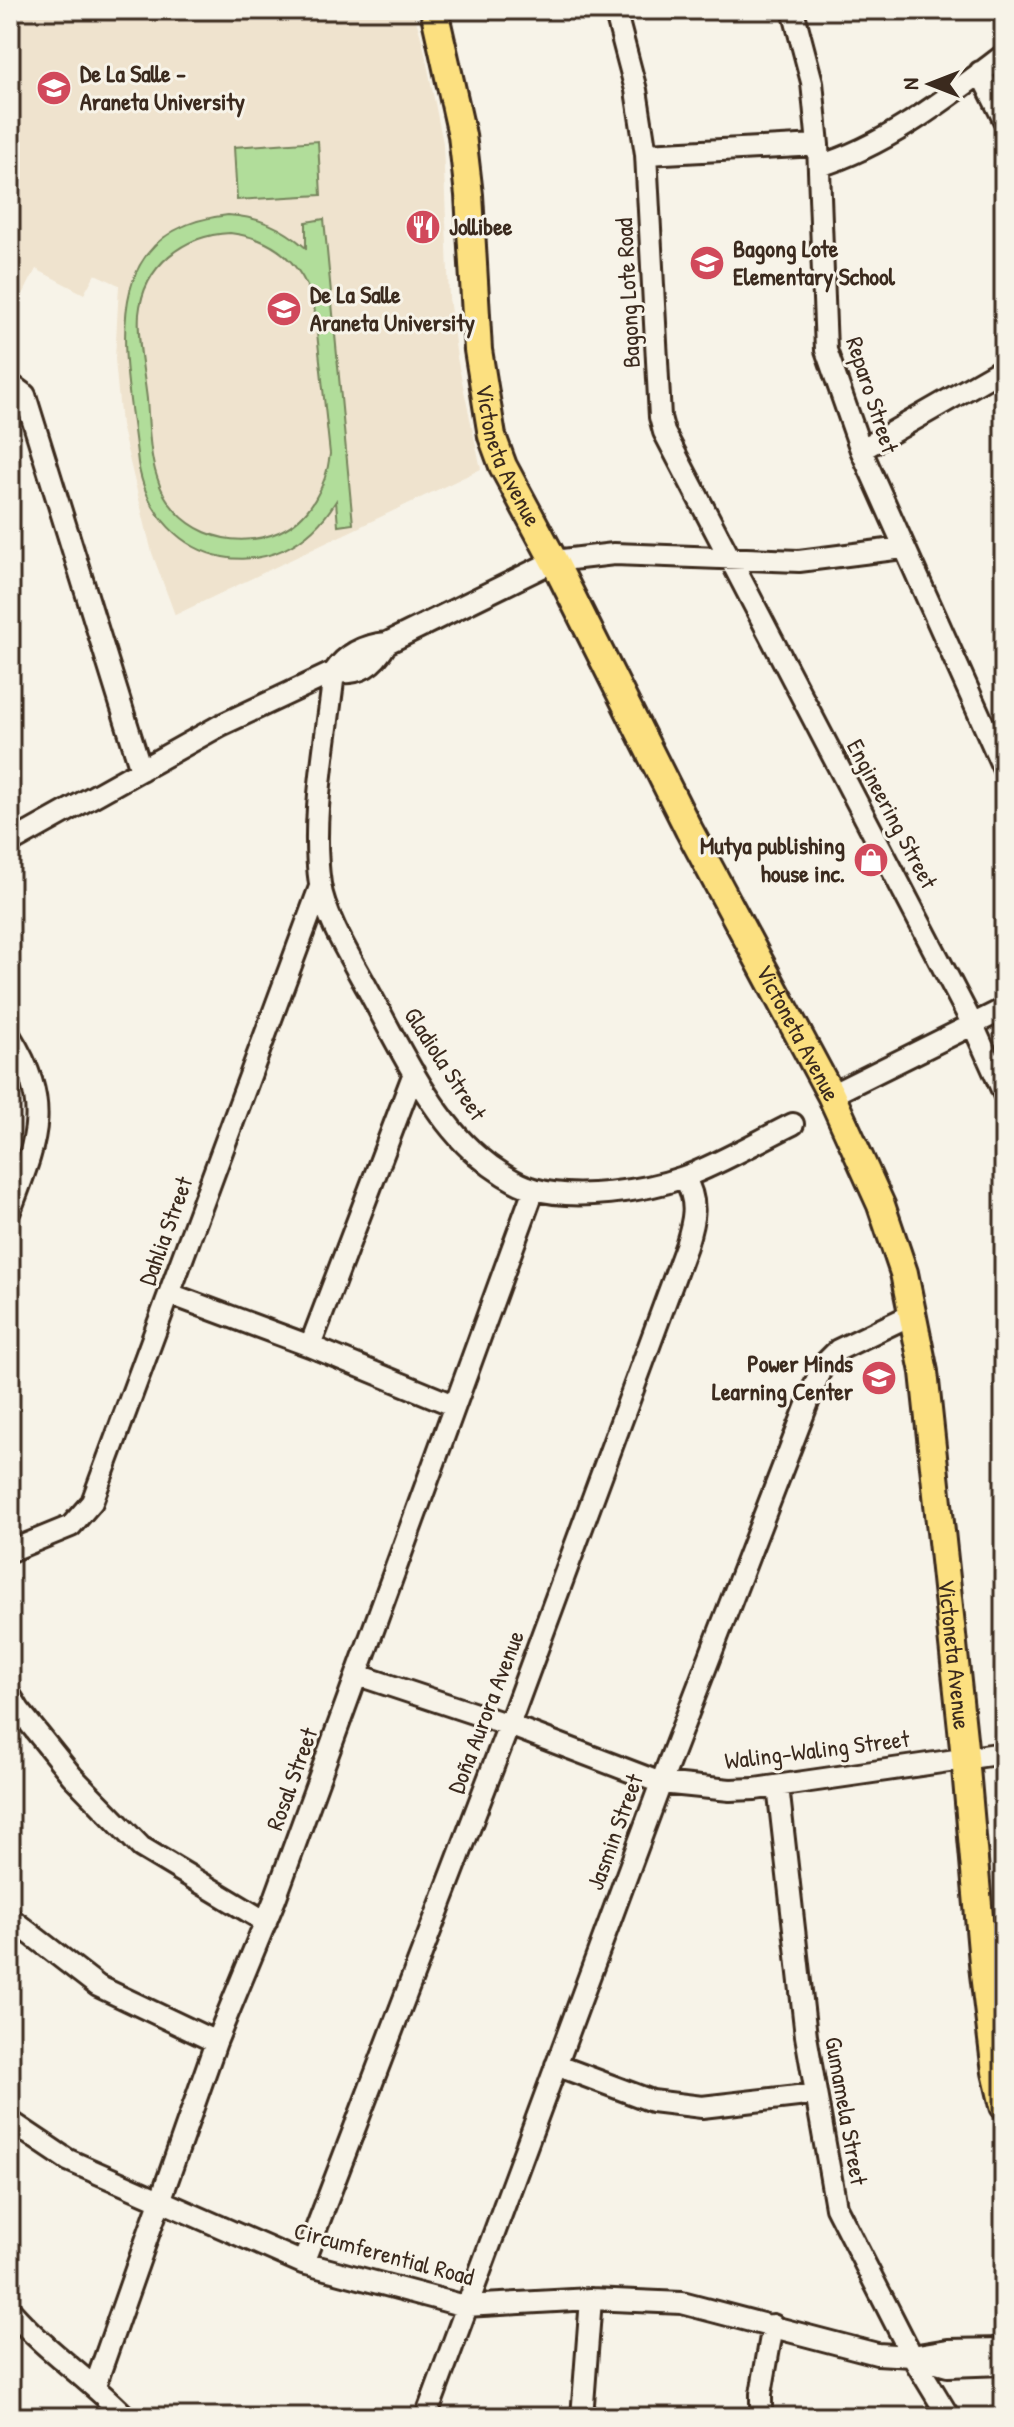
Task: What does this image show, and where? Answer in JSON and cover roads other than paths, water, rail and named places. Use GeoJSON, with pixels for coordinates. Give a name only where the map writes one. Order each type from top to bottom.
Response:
{"type":"FeatureCollection","features":[{"type":"Feature","properties":{"kind":"main road","name":"Victoneta Avenue"},"geometry":{"type":"LineString","coordinates":[[434,10],[462,135],[469,195],[478,350],[492,436],[503,466],[689,830],[831,1095],[881,1205],[904,1273],[924,1372],[965,1757],[984,1974],[996,2072],[1004,2106]]}},
{"type":"Feature","properties":{"kind":"street","name":"Bagong Lote Road"},"geometry":{"type":"LineString","coordinates":[[615,10],[636,90],[646,154],[660,417],[664,432],[730,560]]}},
{"type":"Feature","properties":{"kind":"street","name":"Reparo Street"},"geometry":{"type":"LineString","coordinates":[[793,10],[812,82],[818,145],[826,350],[861,450],[903,548],[996,732],[1004,770]]}},
{"type":"Feature","properties":{"kind":"street"},"geometry":{"type":"LineString","coordinates":[[819,166],[865,149],[924,114],[1004,55]]}},
{"type":"Feature","properties":{"kind":"street"},"geometry":{"type":"LineString","coordinates":[[980,72],[1004,120]]}},
{"type":"Feature","properties":{"kind":"street"},"geometry":{"type":"LineString","coordinates":[[646,154],[818,145]]}},
{"type":"Feature","properties":{"kind":"street"},"geometry":{"type":"LineString","coordinates":[[861,450],[1004,368]]}},
{"type":"Feature","properties":{"kind":"street"},"geometry":{"type":"LineString","coordinates":[[10,384],[25,395],[141,770]]}},
{"type":"Feature","properties":{"kind":"street"},"geometry":{"type":"LineString","coordinates":[[10,843],[221,725],[334,672],[350,674],[376,661],[387,643],[554,561],[614,554],[799,561],[903,548]]}},
{"type":"Feature","properties":{"kind":"street","name":"Engineering Street"},"geometry":{"type":"LineString","coordinates":[[730,560],[973,1025],[1004,1094]]}},
{"type":"Feature","properties":{"kind":"street","name":"Gladiola Street"},"geometry":{"type":"LineString","coordinates":[[334,672],[317,842],[320,887],[341,941],[414,1073],[448,1123],[476,1154],[501,1172],[534,1189],[604,1193],[684,1177],[793,1124]]}},
{"type":"Feature","properties":{"kind":"street","name":"Dahlia Street"},"geometry":{"type":"LineString","coordinates":[[10,1551],[71,1526],[92,1502],[320,887]]}},
{"type":"Feature","properties":{"kind":"street"},"geometry":{"type":"LineString","coordinates":[[831,1095],[1004,1009]]}},
{"type":"Feature","properties":{"kind":"street"},"geometry":{"type":"LineString","coordinates":[[10,1036],[27,1063],[36,1090],[38,1117],[32,1150],[10,1211]]}},
{"type":"Feature","properties":{"kind":"street"},"geometry":{"type":"LineString","coordinates":[[310,1346],[414,1073]]}},
{"type":"Feature","properties":{"kind":"street","name":"Doña Aurora Avenue"},"geometry":{"type":"LineString","coordinates":[[303,2263],[509,1725],[689,1237],[695,1199],[684,1177]]}},
{"type":"Feature","properties":{"kind":"street","name":"Rosal Street"},"geometry":{"type":"LineString","coordinates":[[95,2386],[216,2042],[266,1922],[534,1189]]}},
{"type":"Feature","properties":{"kind":"street"},"geometry":{"type":"LineString","coordinates":[[170,1294],[310,1346],[453,1405]]}},
{"type":"Feature","properties":{"kind":"street","name":"Jasmin Street"},"geometry":{"type":"LineString","coordinates":[[426,2417],[661,1783],[822,1366],[838,1350],[913,1314]]}},
{"type":"Feature","properties":{"kind":"street","name":"Waling-Waling Street"},"geometry":{"type":"LineString","coordinates":[[358,1675],[509,1725],[661,1783],[730,1790],[778,1786],[1004,1753]]}},
{"type":"Feature","properties":{"kind":"street"},"geometry":{"type":"LineString","coordinates":[[10,1695],[72,1776],[141,1847],[266,1922]]}},
{"type":"Feature","properties":{"kind":"street","name":"Gumamela Street"},"geometry":{"type":"LineString","coordinates":[[778,1786],[815,2094],[836,2207],[912,2356],[949,2417]]}},
{"type":"Feature","properties":{"kind":"street"},"geometry":{"type":"LineString","coordinates":[[10,1918],[98,1986],[216,2042]]}},
{"type":"Feature","properties":{"kind":"street"},"geometry":{"type":"LineString","coordinates":[[556,2065],[652,2101],[702,2107],[815,2094]]}},
{"type":"Feature","properties":{"kind":"street","name":"Circumferential Road"},"geometry":{"type":"LineString","coordinates":[[10,2121],[68,2160],[303,2263],[465,2306],[591,2299],[682,2303],[877,2354],[912,2356],[948,2366],[1004,2364]]}},
{"type":"Feature","properties":{"kind":"street"},"geometry":{"type":"LineString","coordinates":[[582,2417],[591,2299]]}},
{"type":"Feature","properties":{"kind":"street"},"geometry":{"type":"LineString","coordinates":[[10,2310],[37,2341],[95,2386],[126,2417]]}},
{"type":"Feature","properties":{"kind":"street"},"geometry":{"type":"LineString","coordinates":[[761,2417],[761,2394],[773,2325]]}},
{"type":"Feature","properties":{"kind":"street","name":"Circumferential Road"},"geometry":{"type":"LineString","coordinates":[[912,2356],[948,2350],[1004,2349]]}},
{"type":"Feature","properties":{"kind":"place","name":"De La Salle - Araneta University"},"geometry":{"type":"Point","coordinates":[54,88]}},
{"type":"Feature","properties":{"kind":"place","name":"Jollibee"},"geometry":{"type":"Point","coordinates":[423,227]}},
{"type":"Feature","properties":{"kind":"place","name":"Bagong Lote Elementary School"},"geometry":{"type":"Point","coordinates":[707,263]}},
{"type":"Feature","properties":{"kind":"place","name":"De La Salle Araneta University"},"geometry":{"type":"Point","coordinates":[284,309]}},
{"type":"Feature","properties":{"kind":"place","name":"Mutya publishing house inc."},"geometry":{"type":"Point","coordinates":[871,860]}},
{"type":"Feature","properties":{"kind":"place","name":"Power Minds Learning Center"},"geometry":{"type":"Point","coordinates":[879,1378]}}]}
